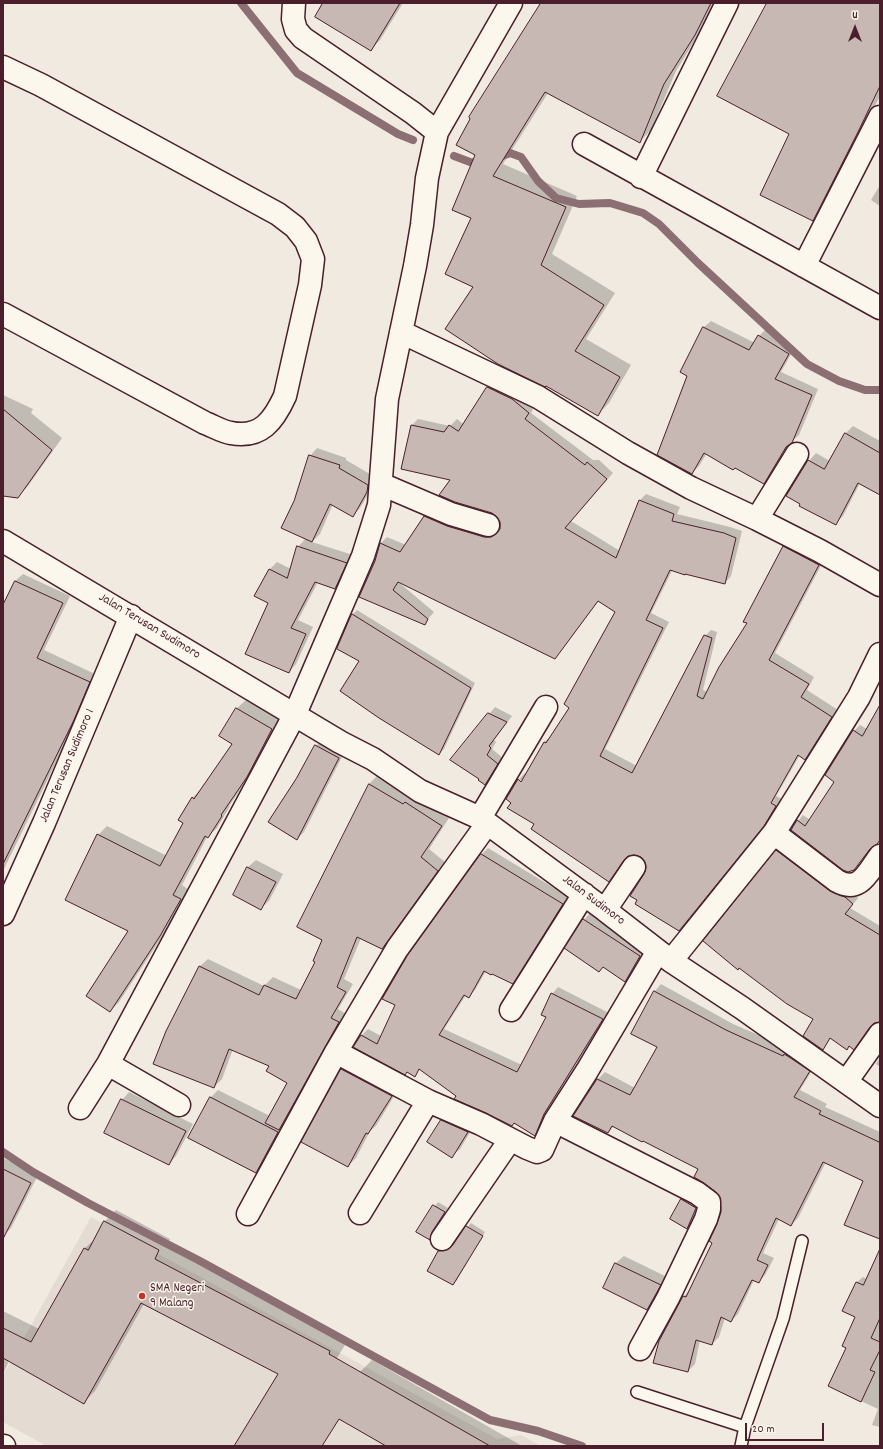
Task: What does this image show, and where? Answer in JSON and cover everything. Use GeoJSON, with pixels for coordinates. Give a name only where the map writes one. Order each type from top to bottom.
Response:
{"type":"FeatureCollection","features":[{"type":"Feature","properties":{"kind":"street"},"geometry":{"type":"LineString","coordinates":[[294,3],[293,19],[296,30],[303,38],[394,99],[437,132]]}},
{"type":"Feature","properties":{"kind":"street"},"geometry":{"type":"LineString","coordinates":[[80,1108],[108,1064],[295,714],[349,592],[363,556],[379,502],[388,399],[415,266],[422,225],[427,178],[437,132],[511,3]]}},
{"type":"Feature","properties":{"kind":"street"},"geometry":{"type":"LineString","coordinates":[[641,177],[727,3]]}},
{"type":"Feature","properties":{"kind":"street"},"geometry":{"type":"LineString","coordinates":[[3,67],[41,85],[278,214],[295,227],[306,241],[313,259],[310,285],[285,396],[278,411],[258,432],[244,434],[230,433],[205,423],[3,314]]}},
{"type":"Feature","properties":{"kind":"street"},"geometry":{"type":"LineString","coordinates":[[804,266],[880,117]]}},
{"type":"Feature","properties":{"kind":"street"},"geometry":{"type":"LineString","coordinates":[[584,144],[641,177],[880,308]]}},
{"type":"Feature","properties":{"kind":"street"},"geometry":{"type":"LineString","coordinates":[[401,332],[538,397],[635,457],[691,488],[820,551],[880,585]]}},
{"type":"Feature","properties":{"kind":"street"},"geometry":{"type":"LineString","coordinates":[[757,519],[797,454]]}},
{"type":"Feature","properties":{"kind":"street"},"geometry":{"type":"LineString","coordinates":[[379,502],[451,514],[488,525]]}},
{"type":"Feature","properties":{"kind":"street","name":"Jalan Terusan Sudimoro"},"geometry":{"type":"LineString","coordinates":[[6,550],[131,616],[295,714]]}},
{"type":"Feature","properties":{"kind":"street","name":"Jalan Terusan Sudimoro 1"},"geometry":{"type":"LineString","coordinates":[[3,914],[44,823],[131,616]]}},
{"type":"Feature","properties":{"kind":"street"},"geometry":{"type":"LineString","coordinates":[[336,1052],[428,1101],[481,1124],[527,1148],[540,1152],[555,1121],[587,1071],[615,1022],[665,956],[774,833],[859,697],[880,654]]}},
{"type":"Feature","properties":{"kind":"street"},"geometry":{"type":"LineString","coordinates":[[248,1214],[336,1052],[397,949],[412,931],[484,821],[546,707]]}},
{"type":"Feature","properties":{"kind":"street","name":"Jalan Sudimoro"},"geometry":{"type":"LineString","coordinates":[[295,714],[340,742],[373,759],[420,791],[484,821],[584,894],[665,956],[742,1008],[880,1106]]}},
{"type":"Feature","properties":{"kind":"street"},"geometry":{"type":"LineString","coordinates":[[774,833],[837,881],[846,886],[855,885],[862,879],[880,856]]}},
{"type":"Feature","properties":{"kind":"street"},"geometry":{"type":"LineString","coordinates":[[605,910],[634,867]]}},
{"type":"Feature","properties":{"kind":"street"},"geometry":{"type":"LineString","coordinates":[[511,1010],[584,894]]}},
{"type":"Feature","properties":{"kind":"street"},"geometry":{"type":"LineString","coordinates":[[846,1082],[880,1034]]}},
{"type":"Feature","properties":{"kind":"street"},"geometry":{"type":"LineString","coordinates":[[108,1064],[179,1105]]}},
{"type":"Feature","properties":{"kind":"street"},"geometry":{"type":"LineString","coordinates":[[360,1213],[428,1101]]}},
{"type":"Feature","properties":{"kind":"street"},"geometry":{"type":"LineString","coordinates":[[555,1121],[697,1193],[708,1202],[709,1209],[706,1219],[668,1298],[640,1349]]}},
{"type":"Feature","properties":{"kind":"street"},"geometry":{"type":"LineString","coordinates":[[442,1240],[510,1140]]}},
{"type":"Feature","properties":{"kind":"lane"},"geometry":{"type":"LineString","coordinates":[[741,1446],[745,1427],[783,1319],[802,1241]]}},
{"type":"Feature","properties":{"kind":"lane"},"geometry":{"type":"LineString","coordinates":[[637,1392],[745,1427]]}},
{"type":"Feature","properties":{"kind":"shaded area","name":"SMA Negeri 9 Malang"},"geometry":{"type":"Polygon","coordinates":[[[91,1217],[497,1439],[521,1435],[541,1446],[47,1446],[3,1422],[3,1376],[91,1217]]]}},
{"type":"Feature","properties":{"kind":"building"},"geometry":{"type":"Polygon","coordinates":[[[323,3],[400,3],[371,51],[315,17],[323,3]]]}},
{"type":"Feature","properties":{"kind":"building"},"geometry":{"type":"Polygon","coordinates":[[[541,3],[711,3],[695,35],[664,84],[640,143],[545,92],[493,176],[566,207],[541,265],[604,305],[575,351],[620,377],[598,416],[546,386],[545,387],[498,364],[445,329],[473,287],[445,274],[471,218],[452,210],[475,155],[456,145],[470,119],[469,117],[541,3]]]}},
{"type":"Feature","properties":{"kind":"building"},"geometry":{"type":"Polygon","coordinates":[[[767,3],[880,3],[880,86],[813,221],[760,195],[789,134],[717,96],[767,3]]]}},
{"type":"Feature","properties":{"kind":"building"},"geometry":{"type":"Polygon","coordinates":[[[703,327],[749,350],[758,335],[789,354],[775,379],[812,395],[792,443],[786,447],[764,484],[735,468],[733,470],[704,453],[692,474],[657,455],[687,376],[680,372],[703,327]]]}},
{"type":"Feature","properties":{"kind":"building"},"geometry":{"type":"Polygon","coordinates":[[[487,387],[512,399],[529,413],[525,419],[585,465],[587,462],[607,479],[565,528],[616,558],[639,500],[674,514],[672,521],[724,533],[736,538],[725,584],[670,570],[646,620],[663,628],[600,756],[632,773],[704,635],[712,638],[697,696],[703,699],[719,667],[747,623],[743,622],[783,546],[819,565],[769,660],[809,684],[801,697],[832,717],[805,760],[798,755],[771,803],[776,806],[764,826],[679,931],[635,904],[637,900],[630,896],[644,874],[646,868],[645,862],[641,857],[634,855],[628,856],[609,882],[531,829],[534,824],[507,808],[511,803],[506,799],[518,779],[521,782],[544,742],[546,743],[569,708],[564,704],[615,612],[598,601],[555,659],[398,582],[393,590],[428,619],[425,625],[359,597],[375,561],[380,543],[400,552],[424,516],[447,526],[484,537],[491,537],[500,529],[500,522],[492,513],[455,502],[439,495],[450,480],[401,469],[411,425],[444,432],[449,425],[458,431],[487,387]]]}},
{"type":"Feature","properties":{"kind":"building"},"geometry":{"type":"Polygon","coordinates":[[[3,409],[52,450],[18,498],[3,496],[3,409]]]}},
{"type":"Feature","properties":{"kind":"building"},"geometry":{"type":"Polygon","coordinates":[[[845,433],[880,453],[880,495],[858,483],[836,525],[799,506],[800,504],[786,496],[808,460],[824,469],[845,433]]]}},
{"type":"Feature","properties":{"kind":"building"},"geometry":{"type":"Polygon","coordinates":[[[309,455],[340,465],[339,468],[368,485],[367,492],[353,517],[330,504],[312,542],[281,528],[294,501],[309,455]]]}},
{"type":"Feature","properties":{"kind":"building"},"geometry":{"type":"Polygon","coordinates":[[[297,546],[347,563],[335,589],[315,582],[291,628],[306,634],[289,673],[245,654],[268,603],[254,596],[269,569],[287,578],[297,546]]]}},
{"type":"Feature","properties":{"kind":"building"},"geometry":{"type":"Polygon","coordinates":[[[15,581],[63,603],[37,658],[90,682],[74,720],[3,864],[3,605],[15,581]]]}},
{"type":"Feature","properties":{"kind":"building"},"geometry":{"type":"Polygon","coordinates":[[[352,614],[471,688],[439,755],[379,718],[340,691],[359,661],[337,649],[352,614]]]}},
{"type":"Feature","properties":{"kind":"building"},"geometry":{"type":"Polygon","coordinates":[[[880,705],[880,840],[870,849],[854,870],[848,872],[843,870],[791,830],[797,820],[805,826],[834,782],[825,775],[853,730],[862,736],[880,705]]]}},
{"type":"Feature","properties":{"kind":"building"},"geometry":{"type":"Polygon","coordinates":[[[236,708],[272,729],[247,777],[221,815],[222,816],[208,838],[205,836],[173,895],[181,899],[160,936],[110,1012],[86,996],[128,931],[65,900],[97,834],[160,866],[183,823],[178,820],[192,797],[194,799],[232,744],[219,736],[236,708]]]}},
{"type":"Feature","properties":{"kind":"building"},"geometry":{"type":"Polygon","coordinates":[[[488,713],[507,722],[489,746],[491,748],[487,755],[498,764],[485,785],[478,780],[479,779],[450,760],[488,713]]]}},
{"type":"Feature","properties":{"kind":"building"},"geometry":{"type":"Polygon","coordinates":[[[315,745],[339,758],[297,840],[268,822],[296,779],[315,745]]]}},
{"type":"Feature","properties":{"kind":"building"},"geometry":{"type":"Polygon","coordinates":[[[369,784],[403,804],[405,802],[442,826],[421,857],[438,871],[382,949],[357,937],[337,987],[346,992],[331,1018],[339,1022],[279,1130],[265,1123],[287,1083],[266,1071],[269,1066],[229,1049],[214,1088],[153,1064],[166,1031],[199,966],[259,995],[264,985],[296,999],[315,962],[313,961],[322,940],[297,927],[369,784]]]}},
{"type":"Feature","properties":{"kind":"building"},"geometry":{"type":"Polygon","coordinates":[[[776,850],[830,891],[845,897],[853,904],[845,914],[880,935],[880,1022],[874,1023],[870,1027],[854,1050],[849,1046],[847,1050],[830,1038],[823,1050],[803,1036],[813,1019],[787,1004],[739,968],[738,970],[703,941],[776,850]]]}},
{"type":"Feature","properties":{"kind":"building"},"geometry":{"type":"Polygon","coordinates":[[[481,854],[563,904],[513,984],[484,971],[469,998],[464,995],[439,1035],[517,1072],[546,1017],[541,1015],[551,993],[603,1019],[544,1114],[535,1136],[514,1123],[512,1126],[454,1099],[456,1096],[419,1069],[415,1077],[407,1072],[405,1075],[353,1047],[361,1035],[377,1044],[395,1005],[382,999],[407,956],[481,854]]]}},
{"type":"Feature","properties":{"kind":"building"},"geometry":{"type":"Polygon","coordinates":[[[247,867],[276,882],[261,910],[233,895],[247,867]]]}},
{"type":"Feature","properties":{"kind":"building"},"geometry":{"type":"Polygon","coordinates":[[[583,919],[640,956],[625,982],[603,967],[599,972],[564,948],[583,919]]]}},
{"type":"Feature","properties":{"kind":"building"},"geometry":{"type":"Polygon","coordinates":[[[654,991],[726,1030],[783,1056],[784,1054],[789,1057],[810,1071],[794,1097],[821,1111],[819,1114],[879,1142],[880,1140],[880,1239],[844,1225],[863,1181],[823,1162],[791,1226],[776,1218],[757,1260],[768,1265],[759,1283],[752,1280],[731,1322],[721,1317],[712,1345],[696,1340],[688,1372],[653,1363],[659,1341],[683,1296],[686,1297],[712,1243],[709,1241],[721,1212],[720,1197],[716,1192],[694,1177],[698,1169],[612,1126],[608,1133],[573,1116],[597,1079],[630,1095],[657,1047],[631,1034],[654,991]]]}},
{"type":"Feature","properties":{"kind":"building"},"geometry":{"type":"Polygon","coordinates":[[[341,1069],[392,1096],[368,1134],[366,1133],[348,1167],[301,1142],[341,1069]]]}},
{"type":"Feature","properties":{"kind":"building"},"geometry":{"type":"Polygon","coordinates":[[[210,1097],[278,1132],[256,1173],[188,1138],[210,1097]]]}},
{"type":"Feature","properties":{"kind":"building"},"geometry":{"type":"Polygon","coordinates":[[[121,1099],[186,1131],[169,1165],[104,1133],[121,1099]]]}},
{"type":"Feature","properties":{"kind":"building"},"geometry":{"type":"Polygon","coordinates":[[[441,1120],[468,1132],[452,1158],[427,1142],[441,1120]]]}},
{"type":"Feature","properties":{"kind":"building"},"geometry":{"type":"Polygon","coordinates":[[[3,1169],[31,1183],[3,1239],[3,1169]]]}},
{"type":"Feature","properties":{"kind":"building"},"geometry":{"type":"Polygon","coordinates":[[[681,1199],[696,1208],[687,1229],[670,1219],[681,1199]]]}},
{"type":"Feature","properties":{"kind":"building"},"geometry":{"type":"Polygon","coordinates":[[[433,1205],[445,1212],[432,1232],[430,1240],[416,1232],[433,1205]]]}},
{"type":"Feature","properties":{"kind":"building"},"geometry":{"type":"Polygon","coordinates":[[[104,1221],[159,1250],[155,1259],[330,1351],[329,1354],[490,1446],[386,1446],[339,1419],[322,1446],[234,1446],[278,1374],[141,1303],[84,1404],[3,1358],[3,1328],[31,1342],[84,1248],[88,1250],[104,1221]]]}},
{"type":"Feature","properties":{"kind":"building"},"geometry":{"type":"Polygon","coordinates":[[[466,1226],[483,1236],[453,1285],[427,1271],[438,1251],[447,1250],[452,1246],[466,1226]]]}},
{"type":"Feature","properties":{"kind":"building"},"geometry":{"type":"Polygon","coordinates":[[[880,1249],[880,1318],[871,1338],[880,1342],[880,1350],[870,1370],[875,1372],[861,1402],[828,1386],[846,1348],[842,1346],[855,1317],[842,1311],[856,1282],[863,1285],[880,1249]]]}},
{"type":"Feature","properties":{"kind":"building"},"geometry":{"type":"Polygon","coordinates":[[[615,1263],[661,1285],[647,1310],[603,1288],[615,1263]]]}},
{"type":"Feature","properties":{"kind":"waterway"},"geometry":{"type":"LineString","coordinates":[[241,3],[297,73],[398,134],[413,140]]}},
{"type":"Feature","properties":{"kind":"waterway"},"geometry":{"type":"LineString","coordinates":[[497,158],[510,153],[521,157],[538,181],[556,198],[579,204],[610,203],[643,213],[659,224],[698,263],[807,364],[839,381],[865,390],[880,390]]}},
{"type":"Feature","properties":{"kind":"waterway"},"geometry":{"type":"LineString","coordinates":[[454,156],[470,162],[483,164]]}},
{"type":"Feature","properties":{"kind":"waterway"},"geometry":{"type":"LineString","coordinates":[[3,1152],[33,1172],[88,1203],[200,1261],[490,1420],[538,1431],[582,1446]]}},
{"type":"Feature","properties":{"kind":"place","name":"SMA Negeri 9 Malang"},"geometry":{"type":"Point","coordinates":[142,1296]}}]}
